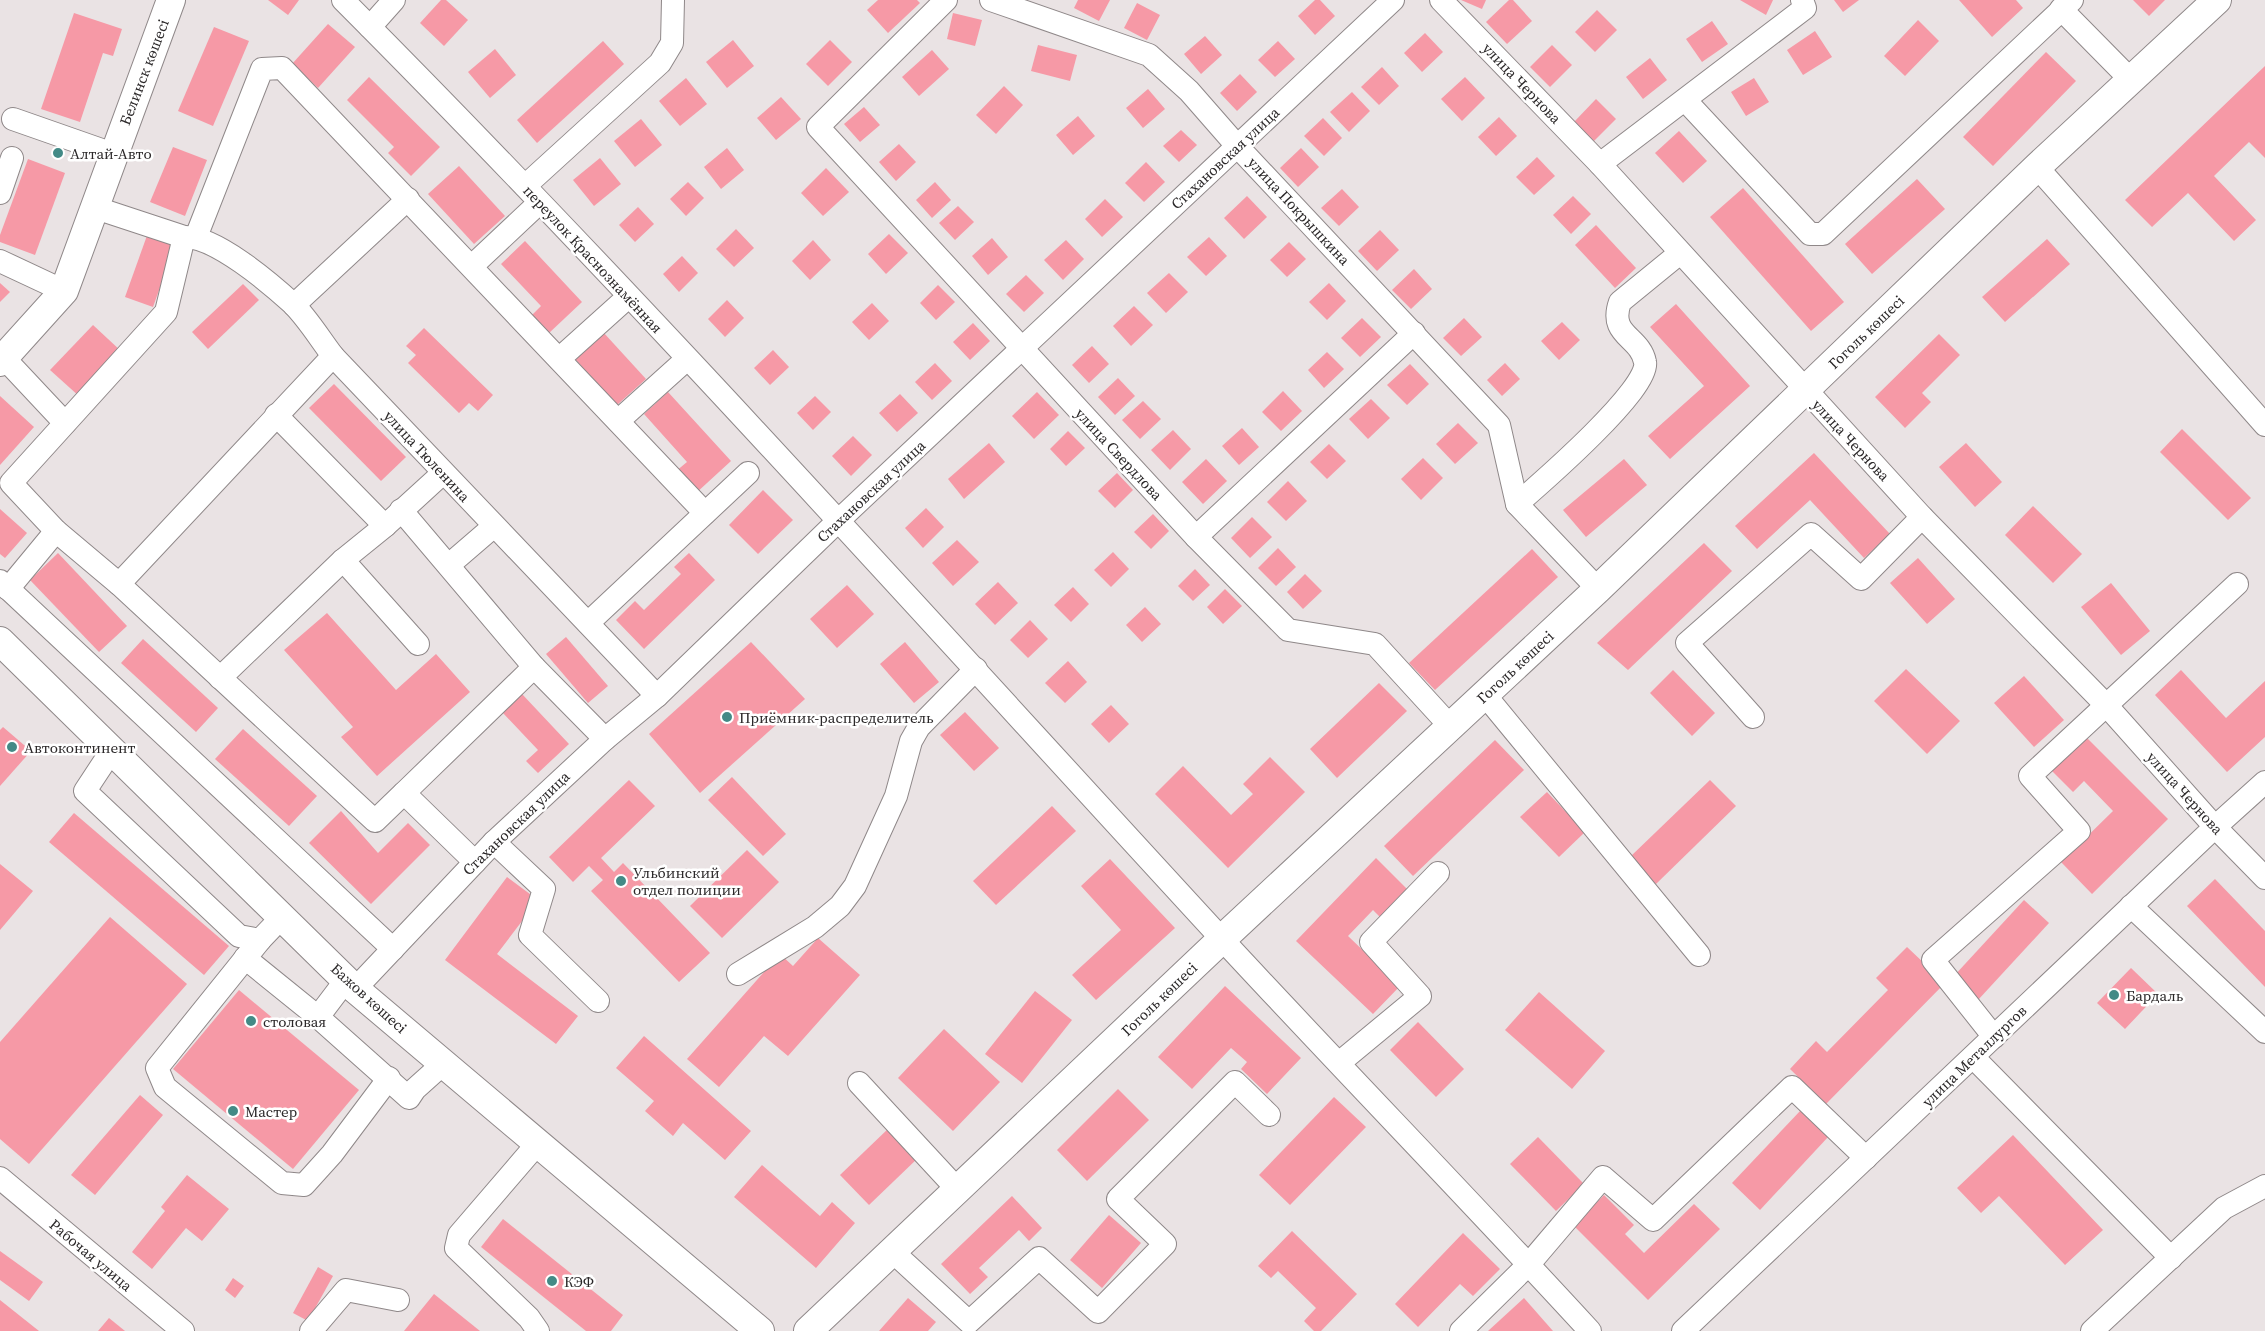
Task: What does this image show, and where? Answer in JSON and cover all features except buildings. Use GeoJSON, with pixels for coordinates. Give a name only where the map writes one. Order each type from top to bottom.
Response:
{"type":"FeatureCollection","features":[{"type":"Feature","properties":{"kind":"main road","name":"Белинск көшесі"},"geometry":{"type":"LineString","coordinates":[[2,360],[64,291],[171,0]]}},
{"type":"Feature","properties":{"kind":"main road","name":"Гоголь көшесі"},"geometry":{"type":"LineString","coordinates":[[808,1331],[1222,939],[1598,590],[2037,167],[2217,0]]}},
{"type":"Feature","properties":{"kind":"main road","name":"Бажов көшесі"},"geometry":{"type":"LineString","coordinates":[[0,641],[351,984],[760,1331]]}},
{"type":"Feature","properties":{"kind":"street","name":"переулок Краснознамённая"},"geometry":{"type":"LineString","coordinates":[[343,0],[532,195],[839,520],[1222,939],[1590,1331]]}},
{"type":"Feature","properties":{"kind":"street"},"geometry":{"type":"LineString","coordinates":[[370,27],[394,0]]}},
{"type":"Feature","properties":{"kind":"street"},"geometry":{"type":"LineString","coordinates":[[472,266],[532,195],[660,63],[672,43],[673,0]]}},
{"type":"Feature","properties":{"kind":"street","name":"улица Свердлова"},"geometry":{"type":"LineString","coordinates":[[946,0],[818,127],[1196,537],[1288,630],[1375,644],[1450,726]]}},
{"type":"Feature","properties":{"kind":"street","name":"улица Покрышкина"},"geometry":{"type":"LineString","coordinates":[[992,0],[1149,55],[1189,91],[1238,147],[1499,425],[1517,504]]}},
{"type":"Feature","properties":{"kind":"street","name":"Стахановская улица"},"geometry":{"type":"LineString","coordinates":[[318,1017],[351,984],[393,949],[494,842],[605,739],[657,696],[839,520],[1393,0]]}},
{"type":"Feature","properties":{"kind":"street","name":"улица Чернова"},"geometry":{"type":"LineString","coordinates":[[1441,0],[1600,164],[1922,517],[2107,706],[2215,827],[2265,878]]}},
{"type":"Feature","properties":{"kind":"street"},"geometry":{"type":"LineString","coordinates":[[1600,164],[1805,8],[1803,0]]}},
{"type":"Feature","properties":{"kind":"street"},"geometry":{"type":"LineString","coordinates":[[1684,100],[1810,234],[1823,234],[2066,5],[2131,80]]}},
{"type":"Feature","properties":{"kind":"street"},"geometry":{"type":"LineString","coordinates":[[534,667],[375,821],[118,584],[56,531],[11,483],[166,312],[190,237],[262,69],[282,68],[705,513]]}},
{"type":"Feature","properties":{"kind":"street"},"geometry":{"type":"LineString","coordinates":[[13,119],[113,154]]}},
{"type":"Feature","properties":{"kind":"street"},"geometry":{"type":"LineString","coordinates":[[0,193],[12,158]]}},
{"type":"Feature","properties":{"kind":"street"},"geometry":{"type":"LineString","coordinates":[[2037,167],[2265,425]]}},
{"type":"Feature","properties":{"kind":"street"},"geometry":{"type":"LineString","coordinates":[[294,305],[408,199]]}},
{"type":"Feature","properties":{"kind":"street","name":"улица Тюленина"},"geometry":{"type":"LineString","coordinates":[[93,207],[190,237],[248,267],[294,305],[333,356],[493,527],[657,696]]}},
{"type":"Feature","properties":{"kind":"street"},"geometry":{"type":"LineString","coordinates":[[1598,590],[1517,504],[1588,439],[1642,379],[1646,363],[1642,352],[1620,329],[1616,313],[1620,302],[1680,253]]}},
{"type":"Feature","properties":{"kind":"street"},"geometry":{"type":"LineString","coordinates":[[0,261],[64,291]]}},
{"type":"Feature","properties":{"kind":"street"},"geometry":{"type":"LineString","coordinates":[[559,358],[628,297]]}},
{"type":"Feature","properties":{"kind":"street"},"geometry":{"type":"LineString","coordinates":[[1196,537],[1414,333]]}},
{"type":"Feature","properties":{"kind":"street"},"geometry":{"type":"LineString","coordinates":[[118,584],[333,356]]}},
{"type":"Feature","properties":{"kind":"street"},"geometry":{"type":"LineString","coordinates":[[618,422],[687,359]]}},
{"type":"Feature","properties":{"kind":"street"},"geometry":{"type":"LineString","coordinates":[[2,360],[65,423]]}},
{"type":"Feature","properties":{"kind":"street"},"geometry":{"type":"LineString","coordinates":[[276,415],[385,526]]}},
{"type":"Feature","properties":{"kind":"street"},"geometry":{"type":"LineString","coordinates":[[220,678],[342,560],[385,526],[443,473]]}},
{"type":"Feature","properties":{"kind":"street"},"geometry":{"type":"LineString","coordinates":[[588,623],[748,473]]}},
{"type":"Feature","properties":{"kind":"street"},"geometry":{"type":"LineString","coordinates":[[401,510],[450,564],[534,667],[605,739]]}},
{"type":"Feature","properties":{"kind":"street"},"geometry":{"type":"LineString","coordinates":[[1753,717],[1687,643],[1811,534],[1861,579],[1922,517]]}},
{"type":"Feature","properties":{"kind":"street"},"geometry":{"type":"LineString","coordinates":[[450,564],[493,527]]}},
{"type":"Feature","properties":{"kind":"street"},"geometry":{"type":"LineString","coordinates":[[56,531],[4,585],[393,949]]}},
{"type":"Feature","properties":{"kind":"street"},"geometry":{"type":"LineString","coordinates":[[342,560],[418,644]]}},
{"type":"Feature","properties":{"kind":"street"},"geometry":{"type":"LineString","coordinates":[[1994,1037],[1933,960],[2079,831],[2030,776],[2237,584]]}},
{"type":"Feature","properties":{"kind":"street"},"geometry":{"type":"LineString","coordinates":[[738,974],[815,927],[840,906],[855,886],[896,796],[911,741],[919,727],[976,669]]}},
{"type":"Feature","properties":{"kind":"street"},"geometry":{"type":"LineString","coordinates":[[1485,695],[1699,955]]}},
{"type":"Feature","properties":{"kind":"street"},"geometry":{"type":"LineString","coordinates":[[111,750],[85,791],[239,936],[260,940]]}},
{"type":"Feature","properties":{"kind":"street","name":"улица Металлургов"},"geometry":{"type":"LineString","coordinates":[[1683,1331],[2265,782]]}},
{"type":"Feature","properties":{"kind":"street"},"geometry":{"type":"LineString","coordinates":[[404,793],[475,862]]}},
{"type":"Feature","properties":{"kind":"street"},"geometry":{"type":"LineString","coordinates":[[494,842],[544,889],[530,936],[598,1001]]}},
{"type":"Feature","properties":{"kind":"street"},"geometry":{"type":"LineString","coordinates":[[1339,1063],[1420,996],[1371,942],[1438,873]]}},
{"type":"Feature","properties":{"kind":"street"},"geometry":{"type":"LineString","coordinates":[[2131,906],[2265,1032]]}},
{"type":"Feature","properties":{"kind":"street"},"geometry":{"type":"LineString","coordinates":[[282,916],[245,958],[157,1068],[165,1087],[282,1183],[304,1185],[332,1154],[389,1078]]}},
{"type":"Feature","properties":{"kind":"street"},"geometry":{"type":"LineString","coordinates":[[245,958],[318,1017],[409,1098],[415,1089],[444,1063]]}},
{"type":"Feature","properties":{"kind":"street"},"geometry":{"type":"LineString","coordinates":[[1973,1057],[2171,1258]]}},
{"type":"Feature","properties":{"kind":"street"},"geometry":{"type":"LineString","coordinates":[[893,1252],[974,1327],[1039,1258],[1098,1312],[1165,1244],[1118,1199],[1235,1082],[1269,1115]]}},
{"type":"Feature","properties":{"kind":"street"},"geometry":{"type":"LineString","coordinates":[[859,1083],[958,1190]]}},
{"type":"Feature","properties":{"kind":"street"},"geometry":{"type":"LineString","coordinates":[[1461,1331],[1528,1264],[1603,1177],[1653,1220],[1792,1088],[1866,1158]]}},
{"type":"Feature","properties":{"kind":"street"},"geometry":{"type":"LineString","coordinates":[[538,1143],[459,1234],[456,1248],[529,1318],[538,1331]]}},
{"type":"Feature","properties":{"kind":"street","name":"Рабочая улица"},"geometry":{"type":"LineString","coordinates":[[0,1178],[183,1331]]}},
{"type":"Feature","properties":{"kind":"street"},"geometry":{"type":"LineString","coordinates":[[2092,1331],[2224,1208],[2265,1186]]}},
{"type":"Feature","properties":{"kind":"street"},"geometry":{"type":"LineString","coordinates":[[311,1331],[346,1290],[398,1300]]}},
{"type":"Feature","properties":{"kind":"place","name":"Алтай-Авто"},"geometry":{"type":"Point","coordinates":[58,153]}},
{"type":"Feature","properties":{"kind":"place","name":"Приёмник-распределитель"},"geometry":{"type":"Point","coordinates":[727,717]}},
{"type":"Feature","properties":{"kind":"place","name":"Автоконтинент"},"geometry":{"type":"Point","coordinates":[12,747]}},
{"type":"Feature","properties":{"kind":"place","name":"Ульбинский отдел полиции"},"geometry":{"type":"Point","coordinates":[621,881]}},
{"type":"Feature","properties":{"kind":"place","name":"Бардаль"},"geometry":{"type":"Point","coordinates":[2114,995]}},
{"type":"Feature","properties":{"kind":"place","name":"столовая"},"geometry":{"type":"Point","coordinates":[251,1021]}},
{"type":"Feature","properties":{"kind":"place","name":"Мастер"},"geometry":{"type":"Point","coordinates":[233,1111]}},
{"type":"Feature","properties":{"kind":"place","name":"КЭФ"},"geometry":{"type":"Point","coordinates":[552,1281]}}]}
